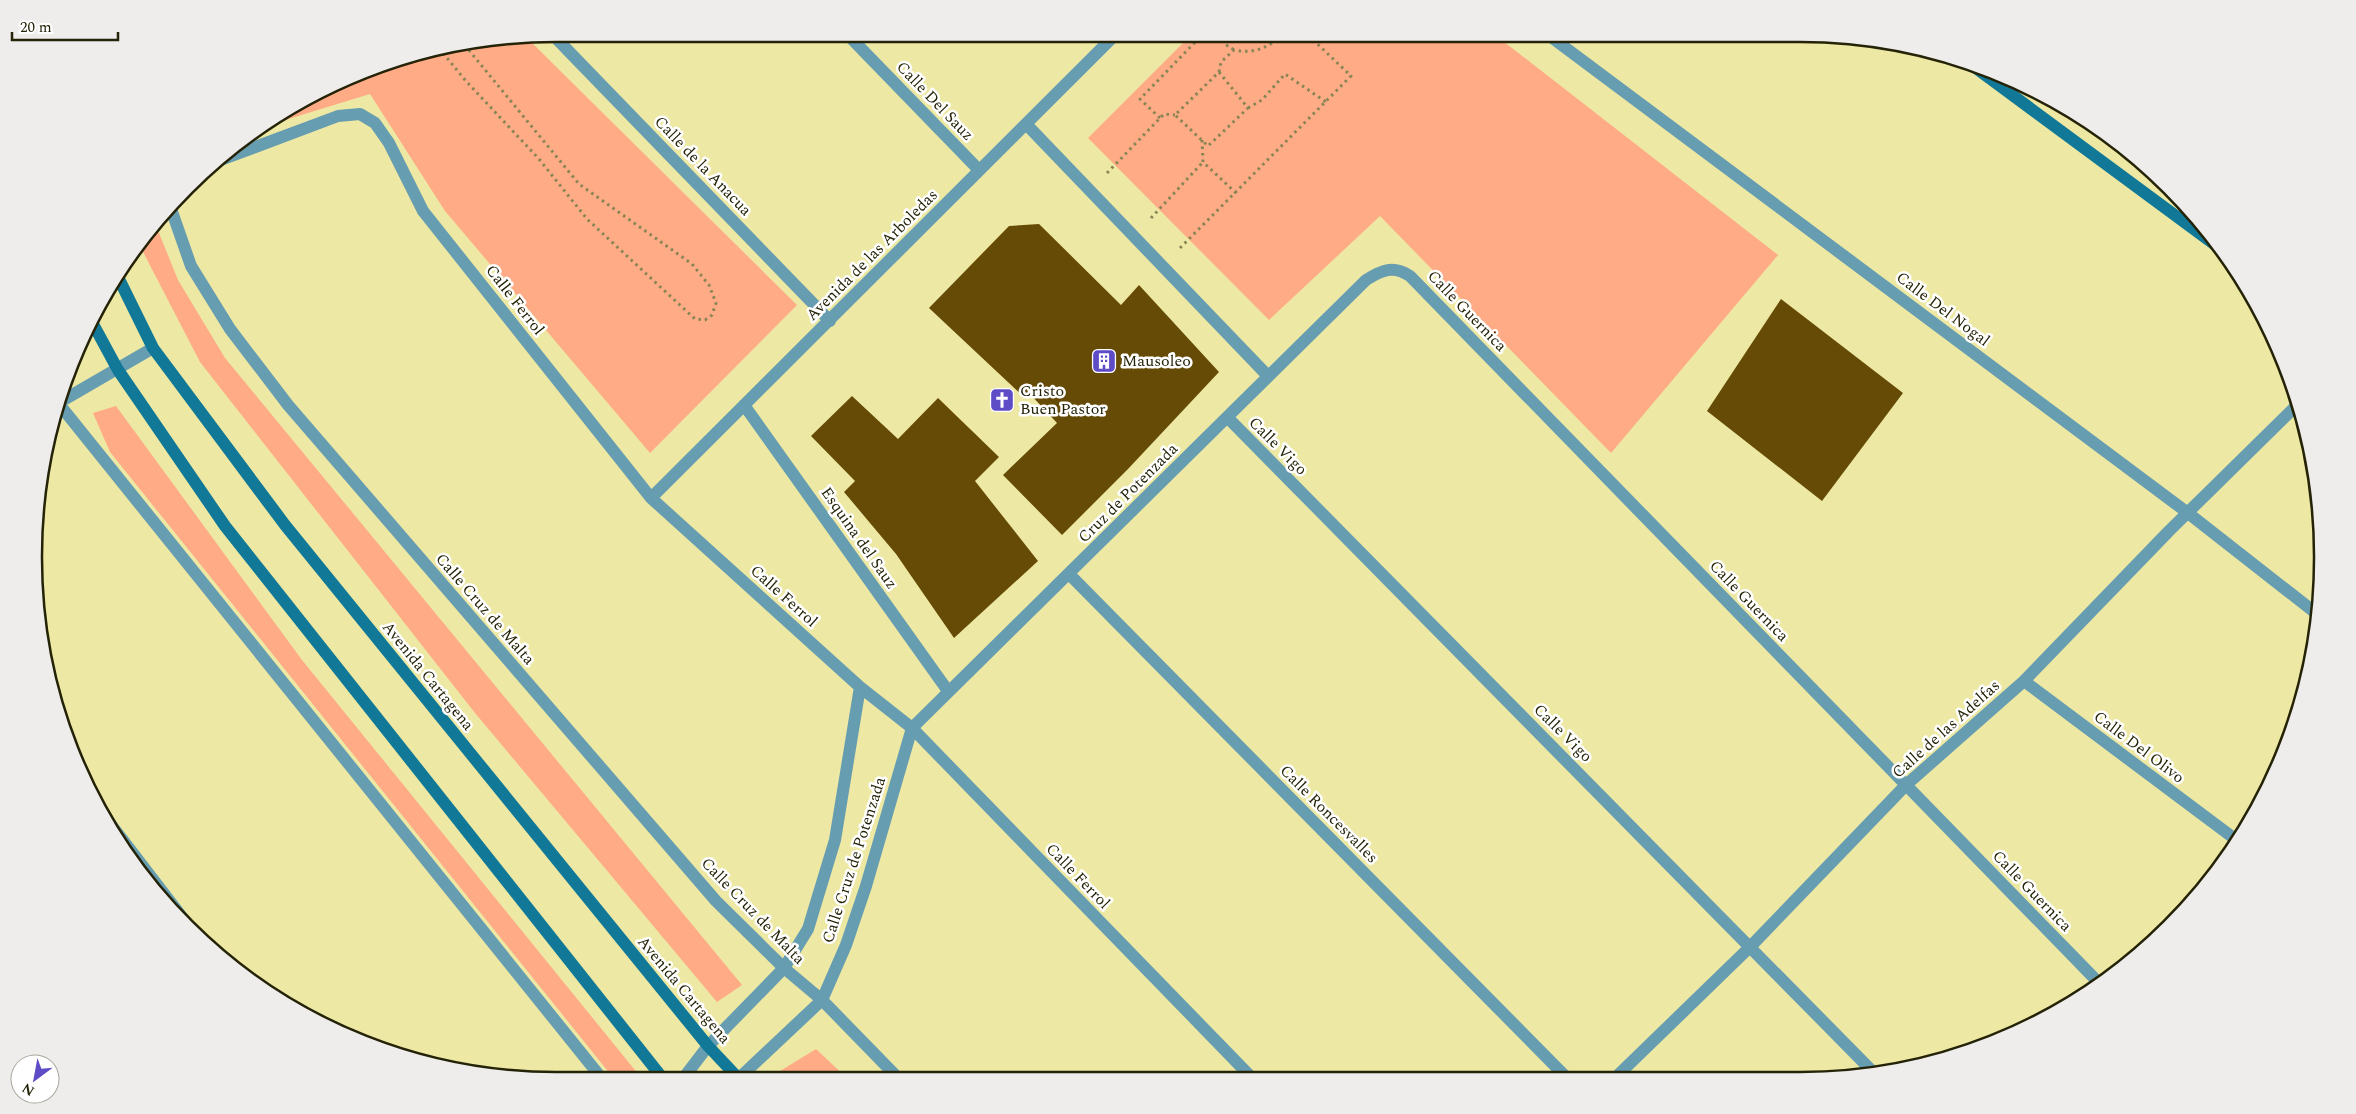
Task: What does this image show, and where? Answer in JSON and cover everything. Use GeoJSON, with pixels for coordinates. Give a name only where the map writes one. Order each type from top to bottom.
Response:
{"type":"FeatureCollection","features":[{"type":"Feature","properties":{"kind":"street","name":"Calle de la Anacua"},"geometry":{"type":"LineString","coordinates":[[560,42],[830,321]]}},
{"type":"Feature","properties":{"kind":"street","name":"Calle Del Sauz"},"geometry":{"type":"LineString","coordinates":[[855,42],[979,170]]}},
{"type":"Feature","properties":{"kind":"street","name":"Avenida de las Arboledas"},"geometry":{"type":"LineString","coordinates":[[651,498],[1108,42]]}},
{"type":"Feature","properties":{"kind":"street","name":"Calle Del Nogal"},"geometry":{"type":"LineString","coordinates":[[1558,42],[2188,513],[2310,609]]}},
{"type":"Feature","properties":{"kind":"street"},"geometry":{"type":"LineString","coordinates":[[1993,81],[2197,231]]}},
{"type":"Feature","properties":{"kind":"street","name":"Calle Ferrol"},"geometry":{"type":"LineString","coordinates":[[241,152],[338,116],[360,114],[375,123],[389,143],[423,211],[651,498],[860,687],[912,728],[1246,1072]]}},
{"type":"Feature","properties":{"kind":"street"},"geometry":{"type":"LineString","coordinates":[[1027,124],[1267,375]]}},
{"type":"Feature","properties":{"kind":"street","name":"Calle Cruz de Malta"},"geometry":{"type":"LineString","coordinates":[[173,215],[191,266],[230,329],[288,405],[716,901],[784,968],[822,1000],[892,1072]]}},
{"type":"Feature","properties":{"kind":"street","name":"Calle Guernica"},"geometry":{"type":"LineString","coordinates":[[1366,280],[1378,272],[1388,270],[1400,270],[1410,276],[2094,978]]}},
{"type":"Feature","properties":{"kind":"street","name":"Cruz de Potenzada"},"geometry":{"type":"LineString","coordinates":[[912,728],[1227,417],[1267,375],[1366,280]]}},
{"type":"Feature","properties":{"kind":"street","name":"Avenida Cartagena"},"geometry":{"type":"LineString","coordinates":[[122,283],[154,348],[284,525],[708,1046],[732,1072]]}},
{"type":"Feature","properties":{"kind":"street"},"geometry":{"type":"LineString","coordinates":[[96,329],[118,370],[224,526],[658,1072]]}},
{"type":"Feature","properties":{"kind":"street"},"geometry":{"type":"LineString","coordinates":[[68,398],[154,348]]}},
{"type":"Feature","properties":{"kind":"street","name":"Esquina del Sauz"},"geometry":{"type":"LineString","coordinates":[[744,405],[948,691]]}},
{"type":"Feature","properties":{"kind":"street"},"geometry":{"type":"LineString","coordinates":[[64,410],[597,1072]]}},
{"type":"Feature","properties":{"kind":"street","name":"Calle de las Adelfas"},"geometry":{"type":"LineString","coordinates":[[1621,1072],[1751,946],[1906,785],[2024,681],[2292,410]]}},
{"type":"Feature","properties":{"kind":"street","name":"Calle Vigo"},"geometry":{"type":"LineString","coordinates":[[1227,417],[1751,946],[1868,1067]]}},
{"type":"Feature","properties":{"kind":"street","name":"Calle Roncesvalles"},"geometry":{"type":"LineString","coordinates":[[1069,574],[1561,1072]]}},
{"type":"Feature","properties":{"kind":"street","name":"Calle Del Olivo"},"geometry":{"type":"LineString","coordinates":[[2024,681],[2231,836]]}},
{"type":"Feature","properties":{"kind":"street","name":"Calle Cruz de Potenzada"},"geometry":{"type":"LineString","coordinates":[[688,1072],[708,1046],[784,968],[808,929],[835,840],[860,687]]}},
{"type":"Feature","properties":{"kind":"street","name":"Calle Cruz de Potenzada"},"geometry":{"type":"LineString","coordinates":[[822,1000],[846,945],[866,886],[912,728]]}},
{"type":"Feature","properties":{"kind":"street"},"geometry":{"type":"LineString","coordinates":[[745,1072],[822,1000]]}},
{"type":"Feature","properties":{"kind":"path"},"geometry":{"type":"LineString","coordinates":[[1160,118],[1140,99],[1195,42]]}},
{"type":"Feature","properties":{"kind":"path"},"geometry":{"type":"LineString","coordinates":[[1224,42],[1234,50],[1254,52],[1272,42]]}},
{"type":"Feature","properties":{"kind":"path"},"geometry":{"type":"LineString","coordinates":[[1180,248],[1351,76],[1315,42]]}},
{"type":"Feature","properties":{"kind":"path"},"geometry":{"type":"LineString","coordinates":[[445,55],[465,80],[539,159],[587,219],[695,320],[705,320],[712,315],[716,303],[709,285],[692,264],[579,184],[469,50]]}},
{"type":"Feature","properties":{"kind":"path"},"geometry":{"type":"LineString","coordinates":[[1175,115],[1219,72],[1221,62],[1234,50]]}},
{"type":"Feature","properties":{"kind":"path"},"geometry":{"type":"LineString","coordinates":[[1219,72],[1248,108]]}},
{"type":"Feature","properties":{"kind":"path"},"geometry":{"type":"LineString","coordinates":[[1106,173],[1164,114],[1175,115],[1208,146],[1248,108],[1262,100],[1285,74],[1326,102]]}},
{"type":"Feature","properties":{"kind":"path"},"geometry":{"type":"LineString","coordinates":[[1202,140],[1203,162],[1236,193]]}},
{"type":"Feature","properties":{"kind":"path"},"geometry":{"type":"LineString","coordinates":[[1150,218],[1203,162]]}},
{"type":"Feature","properties":{"kind":"shaded area"},"geometry":{"type":"Polygon","coordinates":[[[1184,42],[1504,42],[1778,255],[1611,453],[1380,216],[1269,320],[1088,138],[1184,42]]]}},
{"type":"Feature","properties":{"kind":"shaded area"},"geometry":{"type":"Polygon","coordinates":[[[533,43],[797,305],[650,453],[445,211],[370,94],[286,120],[329,96],[360,82],[424,60],[457,52],[533,43]]]}},
{"type":"Feature","properties":{"kind":"shaded area"},"geometry":{"type":"Polygon","coordinates":[[[159,232],[178,280],[225,358],[742,985],[717,1002],[475,713],[200,362],[143,252],[159,232]]]}},
{"type":"Feature","properties":{"kind":"shaded area"},"geometry":{"type":"Polygon","coordinates":[[[116,406],[302,660],[637,1072],[609,1072],[110,452],[93,413],[116,406]]]}},
{"type":"Feature","properties":{"kind":"shaded area"},"geometry":{"type":"Polygon","coordinates":[[[816,1049],[841,1072],[778,1072],[816,1049]]]}},
{"type":"Feature","properties":{"kind":"building"},"geometry":{"type":"Polygon","coordinates":[[[1039,224],[1121,305],[1139,285],[1219,372],[1128,469],[1062,535],[1003,475],[1057,423],[1030,394],[1025,398],[929,308],[1009,226],[1039,224]]]}},
{"type":"Feature","properties":{"kind":"building"},"geometry":{"type":"Polygon","coordinates":[[[1781,299],[1903,393],[1822,501],[1707,411],[1781,299]]]}},
{"type":"Feature","properties":{"kind":"building"},"geometry":{"type":"Polygon","coordinates":[[[852,396],[898,439],[938,398],[999,457],[975,481],[1038,561],[954,638],[896,554],[844,492],[855,481],[811,436],[852,396]]]}},
{"type":"Feature","properties":{"kind":"place","name":"Mausoleo"},"geometry":{"type":"Point","coordinates":[1104,361]}},
{"type":"Feature","properties":{"kind":"place","name":"Cristo Buen Pastor"},"geometry":{"type":"Point","coordinates":[1002,400]}}]}
